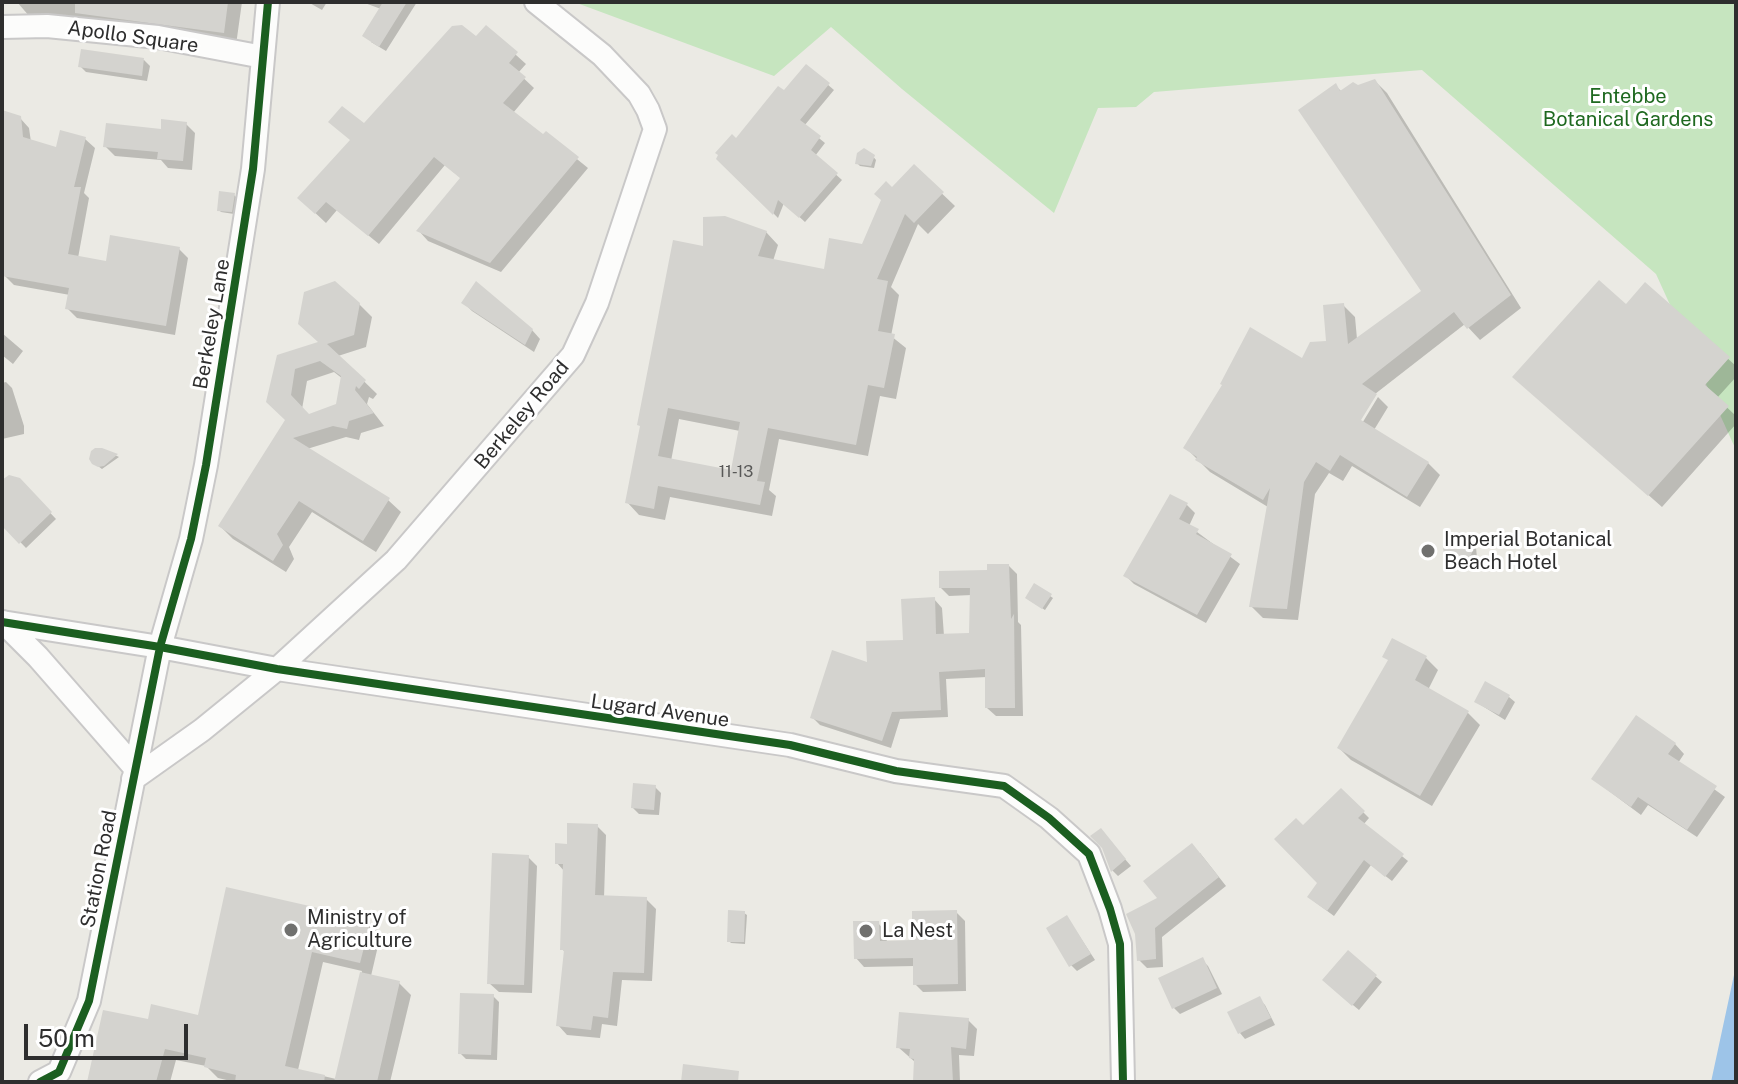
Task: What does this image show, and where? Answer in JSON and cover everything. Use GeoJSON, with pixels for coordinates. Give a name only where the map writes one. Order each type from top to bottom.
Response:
{"type":"FeatureCollection","features":[{"type":"Feature","properties":{"kind":"street","name":"Berkeley Lane"},"geometry":{"type":"LineString","coordinates":[[160,647],[191,539],[206,465],[253,169],[268,2]]}},
{"type":"Feature","properties":{"kind":"street","name":"Berkeley Road"},"geometry":{"type":"LineString","coordinates":[[134,774],[202,730],[277,669],[396,560],[573,355],[597,303],[655,129],[639,94],[602,55],[536,2]]}},
{"type":"Feature","properties":{"kind":"street","name":"Apollo Square"},"geometry":{"type":"LineString","coordinates":[[2,27],[47,26],[158,37],[263,57]]}},
{"type":"Feature","properties":{"kind":"street","name":"Lugard Avenue"},"geometry":{"type":"LineString","coordinates":[[2,622],[277,669],[790,745],[896,771],[1004,786],[1049,818],[1089,854],[1120,944],[1123,1082]]}},
{"type":"Feature","properties":{"kind":"street"},"geometry":{"type":"LineString","coordinates":[[2,622],[38,657],[134,774]]}},
{"type":"Feature","properties":{"kind":"street","name":"Station Road"},"geometry":{"type":"LineString","coordinates":[[40,1082],[59,1072],[89,1001],[160,647]]}},
{"type":"Feature","properties":{"kind":"green space","name":"Entebbe Botanical Gardens"},"geometry":{"type":"Polygon","coordinates":[[[574,2],[1736,2],[1736,450],[1656,274],[1422,70],[1154,92],[1136,107],[1098,108],[1054,213],[831,27],[774,76],[574,2]]]}},
{"type":"Feature","properties":{"kind":"water"},"geometry":{"type":"Polygon","coordinates":[[[1736,954],[1736,1082],[1711,1082],[1734,975],[1736,954]]]}},
{"type":"Feature","properties":{"kind":"building"},"geometry":{"type":"Polygon","coordinates":[[[75,2],[228,2],[224,33],[75,13],[75,2]]]}},
{"type":"Feature","properties":{"kind":"building"},"geometry":{"type":"Polygon","coordinates":[[[383,2],[407,2],[379,47],[362,36],[383,2]]]}},
{"type":"Feature","properties":{"kind":"building"},"geometry":{"type":"Polygon","coordinates":[[[462,25],[476,36],[486,25],[518,52],[509,63],[526,77],[503,103],[579,157],[490,263],[416,231],[460,178],[434,157],[368,236],[326,202],[315,214],[297,198],[350,140],[328,122],[342,106],[364,123],[452,26],[462,25]]]}},
{"type":"Feature","properties":{"kind":"building"},"geometry":{"type":"Polygon","coordinates":[[[81,49],[144,58],[142,76],[78,67],[81,49]]]}},
{"type":"Feature","properties":{"kind":"building"},"geometry":{"type":"Polygon","coordinates":[[[806,64],[830,83],[800,120],[821,136],[811,150],[838,173],[799,218],[778,200],[773,215],[716,159],[718,155],[715,153],[732,134],[736,138],[778,86],[784,90],[806,64]]]}},
{"type":"Feature","properties":{"kind":"building"},"geometry":{"type":"Polygon","coordinates":[[[1375,79],[1511,295],[1467,329],[1454,312],[1362,384],[1377,394],[1361,420],[1429,462],[1407,497],[1340,455],[1330,471],[1316,462],[1304,482],[1287,609],[1249,607],[1270,488],[1263,500],[1195,460],[1197,457],[1183,448],[1222,385],[1250,327],[1302,358],[1310,342],[1326,341],[1323,305],[1344,303],[1348,344],[1421,291],[1298,110],[1336,83],[1340,91],[1353,82],[1358,85],[1375,79]]]}},
{"type":"Feature","properties":{"kind":"building"},"geometry":{"type":"Polygon","coordinates":[[[2,110],[21,116],[23,137],[56,147],[60,130],[86,137],[74,187],[81,187],[68,254],[106,261],[110,235],[180,247],[166,326],[65,309],[69,288],[2,276],[2,110]]]}},
{"type":"Feature","properties":{"kind":"building"},"geometry":{"type":"Polygon","coordinates":[[[161,119],[187,122],[183,161],[157,159],[158,152],[103,147],[106,123],[161,129],[161,119]]]}},
{"type":"Feature","properties":{"kind":"building"},"geometry":{"type":"Polygon","coordinates":[[[864,148],[875,155],[871,166],[855,164],[857,153],[864,148]]]}},
{"type":"Feature","properties":{"kind":"building"},"geometry":{"type":"Polygon","coordinates":[[[914,164],[944,192],[914,223],[905,214],[877,279],[888,281],[878,331],[895,334],[884,388],[868,385],[856,445],[768,428],[757,481],[765,482],[760,505],[658,486],[654,509],[625,503],[673,240],[703,246],[703,217],[725,216],[767,231],[758,256],[824,269],[829,238],[862,244],[881,200],[874,194],[886,181],[892,187],[914,164]],[[668,408],[658,456],[731,470],[740,422],[668,408]]]}},
{"type":"Feature","properties":{"kind":"building"},"geometry":{"type":"Polygon","coordinates":[[[219,191],[235,193],[232,212],[217,211],[219,191]]]}},
{"type":"Feature","properties":{"kind":"building"},"geometry":{"type":"Polygon","coordinates":[[[1599,280],[1626,304],[1645,282],[1730,357],[1705,385],[1729,406],[1648,496],[1512,377],[1599,280]]]}},
{"type":"Feature","properties":{"kind":"building"},"geometry":{"type":"Polygon","coordinates":[[[335,281],[360,303],[354,335],[327,344],[366,380],[355,390],[374,413],[349,421],[347,429],[333,426],[293,438],[390,498],[363,541],[299,501],[277,534],[283,545],[273,561],[218,526],[285,420],[266,402],[277,355],[318,342],[298,324],[304,292],[335,281]],[[320,361],[295,369],[291,395],[309,414],[336,404],[341,376],[320,361]]]}},
{"type":"Feature","properties":{"kind":"building"},"geometry":{"type":"Polygon","coordinates":[[[476,281],[533,329],[525,345],[461,303],[476,281]]]}},
{"type":"Feature","properties":{"kind":"building"},"geometry":{"type":"Polygon","coordinates":[[[95,448],[118,454],[104,466],[98,467],[89,459],[95,448]]]}},
{"type":"Feature","properties":{"kind":"building"},"geometry":{"type":"Polygon","coordinates":[[[9,475],[20,478],[52,512],[19,544],[2,526],[2,480],[9,475]]]}},
{"type":"Feature","properties":{"kind":"building"},"geometry":{"type":"Polygon","coordinates":[[[1170,494],[1188,503],[1179,519],[1199,529],[1196,534],[1232,554],[1197,615],[1123,576],[1170,494]]]}},
{"type":"Feature","properties":{"kind":"building"},"geometry":{"type":"Polygon","coordinates":[[[1458,532],[1468,537],[1473,547],[1468,557],[1458,562],[1448,557],[1443,547],[1448,537],[1458,532]]]}},
{"type":"Feature","properties":{"kind":"building"},"geometry":{"type":"Polygon","coordinates":[[[987,564],[1009,564],[1011,619],[1014,614],[1015,708],[985,708],[985,669],[939,672],[941,710],[892,712],[882,741],[810,718],[832,650],[867,662],[866,641],[903,640],[901,599],[935,597],[936,634],[969,633],[970,588],[939,588],[939,571],[987,570],[987,564]]]}},
{"type":"Feature","properties":{"kind":"building"},"geometry":{"type":"Polygon","coordinates":[[[1034,583],[1052,594],[1042,609],[1025,598],[1034,583]]]}},
{"type":"Feature","properties":{"kind":"building"},"geometry":{"type":"Polygon","coordinates":[[[1392,638],[1427,656],[1415,680],[1469,711],[1420,796],[1337,748],[1388,660],[1382,657],[1392,638]]]}},
{"type":"Feature","properties":{"kind":"building"},"geometry":{"type":"Polygon","coordinates":[[[1485,681],[1510,695],[1499,715],[1474,702],[1485,681]]]}},
{"type":"Feature","properties":{"kind":"building"},"geometry":{"type":"Polygon","coordinates":[[[1636,715],[1676,743],[1668,754],[1717,786],[1687,830],[1638,797],[1631,807],[1591,779],[1636,715]]]}},
{"type":"Feature","properties":{"kind":"building"},"geometry":{"type":"Polygon","coordinates":[[[633,783],[656,785],[654,810],[631,808],[633,783]]]}},
{"type":"Feature","properties":{"kind":"building"},"geometry":{"type":"Polygon","coordinates":[[[1341,788],[1365,811],[1358,818],[1404,854],[1385,877],[1364,860],[1327,911],[1307,897],[1317,883],[1274,839],[1296,818],[1303,825],[1341,788]]]}},
{"type":"Feature","properties":{"kind":"building"},"geometry":{"type":"Polygon","coordinates":[[[567,823],[598,824],[595,895],[647,897],[644,973],[613,972],[608,1018],[593,1016],[591,1030],[556,1026],[564,950],[560,950],[563,864],[555,864],[555,843],[567,844],[567,823]]]}},
{"type":"Feature","properties":{"kind":"building"},"geometry":{"type":"Polygon","coordinates":[[[1101,828],[1126,859],[1111,872],[1102,848],[1090,836],[1101,828]]]}},
{"type":"Feature","properties":{"kind":"building"},"geometry":{"type":"Polygon","coordinates":[[[1192,843],[1219,877],[1155,928],[1156,959],[1137,961],[1135,934],[1126,914],[1157,898],[1143,881],[1192,843]]]}},
{"type":"Feature","properties":{"kind":"building"},"geometry":{"type":"Polygon","coordinates":[[[492,853],[529,855],[524,985],[487,984],[492,853]]]}},
{"type":"Feature","properties":{"kind":"building"},"geometry":{"type":"Polygon","coordinates":[[[226,887],[371,920],[360,963],[312,952],[285,1066],[325,1075],[324,1082],[235,1082],[236,1075],[204,1067],[206,1058],[165,1049],[156,1082],[87,1082],[103,1010],[148,1019],[151,1004],[198,1015],[226,887]]]}},
{"type":"Feature","properties":{"kind":"building"},"geometry":{"type":"Polygon","coordinates":[[[728,910],[745,911],[744,942],[727,942],[728,910]]]}},
{"type":"Feature","properties":{"kind":"building"},"geometry":{"type":"Polygon","coordinates":[[[957,910],[958,984],[913,985],[913,958],[854,959],[853,921],[879,921],[880,941],[912,940],[912,911],[957,910]]]}},
{"type":"Feature","properties":{"kind":"building"},"geometry":{"type":"Polygon","coordinates":[[[1067,915],[1091,954],[1069,967],[1046,928],[1067,915]]]}},
{"type":"Feature","properties":{"kind":"building"},"geometry":{"type":"Polygon","coordinates":[[[1348,950],[1377,975],[1352,1006],[1322,980],[1348,950]]]}},
{"type":"Feature","properties":{"kind":"building"},"geometry":{"type":"Polygon","coordinates":[[[1203,957],[1217,988],[1172,1009],[1158,978],[1203,957]]]}},
{"type":"Feature","properties":{"kind":"building"},"geometry":{"type":"Polygon","coordinates":[[[360,972],[400,981],[377,1082],[334,1082],[360,972]]]}},
{"type":"Feature","properties":{"kind":"building"},"geometry":{"type":"Polygon","coordinates":[[[460,993],[494,994],[491,1055],[458,1054],[460,993]]]}},
{"type":"Feature","properties":{"kind":"building"},"geometry":{"type":"Polygon","coordinates":[[[1260,996],[1271,1018],[1238,1034],[1227,1012],[1260,996]]]}},
{"type":"Feature","properties":{"kind":"building"},"geometry":{"type":"Polygon","coordinates":[[[899,1012],[969,1018],[966,1049],[951,1047],[953,1082],[913,1082],[914,1059],[909,1058],[910,1049],[896,1048],[899,1012]]]}},
{"type":"Feature","properties":{"kind":"building"},"geometry":{"type":"Polygon","coordinates":[[[683,1064],[739,1071],[738,1082],[681,1082],[683,1064]]]}},
{"type":"Feature","properties":{"kind":"cycle path"},"geometry":{"type":"LineString","coordinates":[[40,1082],[59,1072],[89,1001],[160,647],[191,539],[206,465],[253,169],[268,2]]}},
{"type":"Feature","properties":{"kind":"cycle path"},"geometry":{"type":"LineString","coordinates":[[2,622],[277,669],[790,745],[896,771],[1004,786],[1049,818],[1089,854],[1120,944],[1123,1082]]}},
{"type":"Feature","properties":{"kind":"place","name":"Imperial Botanical Beach Hotel"},"geometry":{"type":"Point","coordinates":[1428,551]}},
{"type":"Feature","properties":{"kind":"place","name":"Ministry of Agriculture"},"geometry":{"type":"Point","coordinates":[291,930]}},
{"type":"Feature","properties":{"kind":"place","name":"La Nest"},"geometry":{"type":"Point","coordinates":[866,931]}}]}
